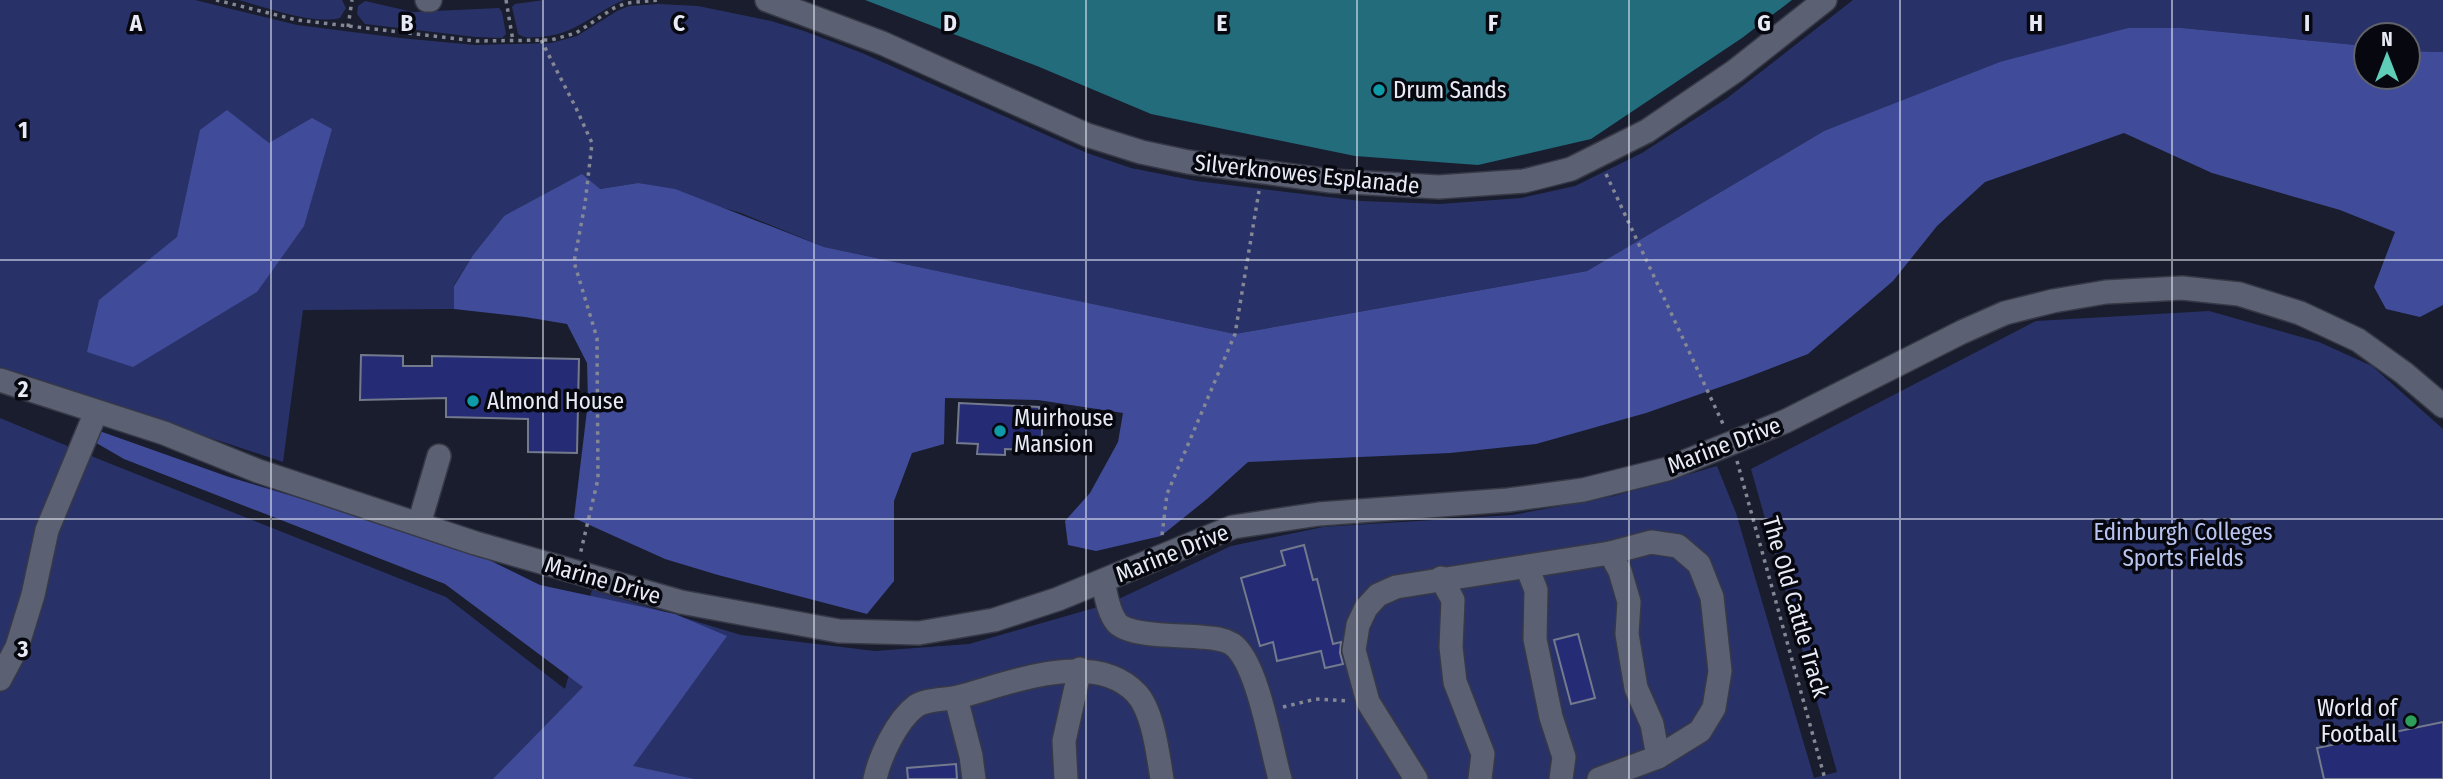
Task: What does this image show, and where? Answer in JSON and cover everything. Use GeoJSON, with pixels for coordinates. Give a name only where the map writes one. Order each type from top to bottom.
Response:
{"type":"FeatureCollection","features":[{"type":"Feature","properties":{"kind":"street","name":"Silverknowes Esplanade"},"geometry":{"type":"LineString","coordinates":[[767,0],[883,43],[1087,135],[1141,152],[1188,162],[1331,181],[1439,187],[1524,181],[1571,169],[1647,131],[1735,71],[1825,0]]}},
{"type":"Feature","properties":{"kind":"street","name":"Marine Drive"},"geometry":{"type":"LineString","coordinates":[[0,380],[164,433],[258,471],[419,524],[681,602],[839,631],[919,633],[994,620],[1058,599],[1233,527],[1319,514],[1508,500],[1583,490],[1667,469],[1786,421],[2005,313],[2106,292],[2182,288],[2239,294],[2300,313],[2358,340],[2404,373],[2443,406]]}},
{"type":"Feature","properties":{"kind":"street"},"geometry":{"type":"LineString","coordinates":[[0,679],[17,647],[33,595],[47,530],[96,412]]}},
{"type":"Feature","properties":{"kind":"street"},"geometry":{"type":"LineString","coordinates":[[419,524],[439,456]]}},
{"type":"Feature","properties":{"kind":"street"},"geometry":{"type":"LineString","coordinates":[[1416,779],[1368,702],[1354,650],[1358,625],[1366,608],[1378,595],[1396,587],[1441,578],[1610,553],[1651,542],[1678,546],[1699,564],[1712,597],[1720,671],[1714,708],[1700,731],[1658,757],[1599,779]]}},
{"type":"Feature","properties":{"kind":"street"},"geometry":{"type":"LineString","coordinates":[[1610,553],[1620,571],[1629,602],[1627,634],[1636,688],[1652,724],[1658,757]]}},
{"type":"Feature","properties":{"kind":"street"},"geometry":{"type":"LineString","coordinates":[[1527,567],[1536,590],[1535,639],[1551,717],[1564,757],[1561,779]]}},
{"type":"Feature","properties":{"kind":"street"},"geometry":{"type":"LineString","coordinates":[[1441,578],[1452,600],[1451,647],[1455,682],[1483,754],[1480,779]]}},
{"type":"Feature","properties":{"kind":"street"},"geometry":{"type":"LineString","coordinates":[[1103,582],[1108,604],[1117,623],[1135,632],[1216,638],[1232,644],[1245,658],[1264,711],[1280,779]]}},
{"type":"Feature","properties":{"kind":"street"},"geometry":{"type":"LineString","coordinates":[[1066,779],[1064,741],[1080,669]]}},
{"type":"Feature","properties":{"kind":"street"},"geometry":{"type":"LineString","coordinates":[[875,779],[878,762],[897,728],[917,704],[956,698],[1018,680],[1080,669],[1111,676],[1137,693],[1151,723],[1162,779]]}},
{"type":"Feature","properties":{"kind":"street"},"geometry":{"type":"LineString","coordinates":[[956,698],[974,779]]}},
{"type":"Feature","properties":{"kind":"path"},"geometry":{"type":"LineString","coordinates":[[216,0],[297,20],[475,41],[541,40],[576,33],[614,8],[627,3],[659,0]]}},
{"type":"Feature","properties":{"kind":"path"},"geometry":{"type":"LineString","coordinates":[[348,27],[352,0]]}},
{"type":"Feature","properties":{"kind":"path"},"geometry":{"type":"LineString","coordinates":[[506,0],[513,41]]}},
{"type":"Feature","properties":{"kind":"path"},"geometry":{"type":"LineString","coordinates":[[541,40],[592,144],[585,204],[574,262],[597,338],[598,479],[576,572]]}},
{"type":"Feature","properties":{"kind":"path","name":"The Old Cattle Track"},"geometry":{"type":"LineString","coordinates":[[1597,156],[1732,445],[1825,779]]}},
{"type":"Feature","properties":{"kind":"path"},"geometry":{"type":"LineString","coordinates":[[1160,556],[1167,494],[1235,334],[1262,172]]}},
{"type":"Feature","properties":{"kind":"path"},"geometry":{"type":"LineString","coordinates":[[1264,711],[1316,699],[1368,702]]}},
{"type":"Feature","properties":{"kind":"green space"},"geometry":{"type":"Polygon","coordinates":[[[0,0],[195,0],[297,25],[475,45],[551,43],[577,36],[629,6],[698,6],[771,21],[804,31],[862,53],[1087,153],[1131,168],[1196,181],[1361,201],[1440,204],[1521,198],[1575,186],[1642,153],[1726,99],[1853,0],[2443,0],[2443,52],[2422,51],[2422,21],[2352,21],[2352,45],[2182,28],[2128,28],[1824,131],[1587,271],[1235,334],[824,247],[741,213],[638,183],[600,189],[504,216],[473,255],[454,285],[454,309],[303,310],[283,462],[0,368],[0,0]]]}},
{"type":"Feature","properties":{"kind":"green space"},"geometry":{"type":"Polygon","coordinates":[[[238,0],[342,0],[346,8],[340,18],[329,20],[289,14],[238,0]]]}},
{"type":"Feature","properties":{"kind":"green space"},"geometry":{"type":"Polygon","coordinates":[[[544,0],[624,0],[564,32],[531,37],[518,34],[512,7],[515,4],[544,0]]]}},
{"type":"Feature","properties":{"kind":"green space"},"geometry":{"type":"Polygon","coordinates":[[[365,1],[413,12],[499,8],[506,34],[502,38],[476,37],[365,24],[357,14],[358,6],[365,1]]]}},
{"type":"Feature","properties":{"kind":"green space","name":"Edinburgh Colleges Sports Fields"},"geometry":{"type":"Polygon","coordinates":[[[2209,311],[2319,342],[2372,366],[2443,429],[2443,779],[0,779],[0,418],[446,597],[565,689],[592,590],[741,635],[875,651],[969,644],[1108,604],[1231,546],[1323,527],[1512,515],[1614,496],[1717,466],[1736,513],[1814,778],[1837,772],[1751,469],[2036,321],[2209,311]]]}},
{"type":"Feature","properties":{"kind":"shaded area","name":"Drum Sands"},"geometry":{"type":"Polygon","coordinates":[[[865,0],[1792,0],[1742,38],[1591,139],[1478,165],[1355,156],[1151,114],[1037,66],[865,0]]]}},
{"type":"Feature","properties":{"kind":"shaded area"},"geometry":{"type":"Polygon","coordinates":[[[2128,28],[2182,28],[2352,45],[2352,91],[2422,91],[2422,51],[2443,52],[2443,305],[2420,317],[2386,309],[2374,287],[2395,232],[2340,210],[2212,173],[2124,133],[1985,182],[1937,226],[1893,281],[1808,354],[1646,413],[1536,444],[1450,453],[1248,462],[1161,536],[1096,551],[1068,545],[1065,521],[1090,493],[1118,442],[1123,413],[1038,400],[945,398],[944,444],[912,453],[894,501],[894,581],[867,614],[665,559],[574,518],[588,402],[587,363],[567,324],[454,309],[454,286],[473,255],[504,216],[582,174],[600,189],[638,183],[675,189],[824,247],[1235,334],[1587,271],[1824,131],[2000,62],[2128,28]]]}},
{"type":"Feature","properties":{"kind":"shaded area"},"geometry":{"type":"Polygon","coordinates":[[[227,110],[269,143],[312,118],[332,129],[304,226],[257,292],[133,367],[87,352],[99,300],[177,237],[200,130],[227,110]]]}},
{"type":"Feature","properties":{"kind":"shaded area"},"geometry":{"type":"Polygon","coordinates":[[[91,428],[229,477],[389,525],[487,559],[540,585],[675,614],[727,636],[633,766],[694,779],[493,779],[583,687],[445,584],[124,459],[79,433],[91,428]]]}},
{"type":"Feature","properties":{"kind":"building","name":"Almond House"},"geometry":{"type":"Polygon","coordinates":[[[361,355],[403,356],[403,366],[432,366],[432,356],[579,359],[577,453],[528,452],[528,419],[446,417],[446,398],[360,400],[361,355]]]}},
{"type":"Feature","properties":{"kind":"building","name":"Muirhouse Mansion"},"geometry":{"type":"Polygon","coordinates":[[[959,403],[1039,407],[1042,439],[1038,439],[1037,450],[1005,449],[1005,455],[977,454],[978,444],[957,443],[959,403]]]}},
{"type":"Feature","properties":{"kind":"building"},"geometry":{"type":"Polygon","coordinates":[[[1304,545],[1313,580],[1317,579],[1333,644],[1341,642],[1343,664],[1325,668],[1321,651],[1277,661],[1273,642],[1260,646],[1241,578],[1285,565],[1281,551],[1304,545]]]}},
{"type":"Feature","properties":{"kind":"building"},"geometry":{"type":"Polygon","coordinates":[[[1578,634],[1595,698],[1571,704],[1554,640],[1578,634]]]}},
{"type":"Feature","properties":{"kind":"building","name":"World of Football"},"geometry":{"type":"Polygon","coordinates":[[[2443,722],[2443,779],[2324,779],[2317,748],[2443,722]]]}},
{"type":"Feature","properties":{"kind":"building"},"geometry":{"type":"Polygon","coordinates":[[[956,764],[957,779],[908,779],[907,768],[956,764]]]}},
{"type":"Feature","properties":{"kind":"place","name":"Drum Sands"},"geometry":{"type":"Point","coordinates":[1379,90]}},
{"type":"Feature","properties":{"kind":"place","name":"Almond House"},"geometry":{"type":"Point","coordinates":[473,401]}},
{"type":"Feature","properties":{"kind":"place","name":"Muirhouse Mansion"},"geometry":{"type":"Point","coordinates":[1000,431]}},
{"type":"Feature","properties":{"kind":"place","name":"World of Football"},"geometry":{"type":"Point","coordinates":[2411,721]}}]}
